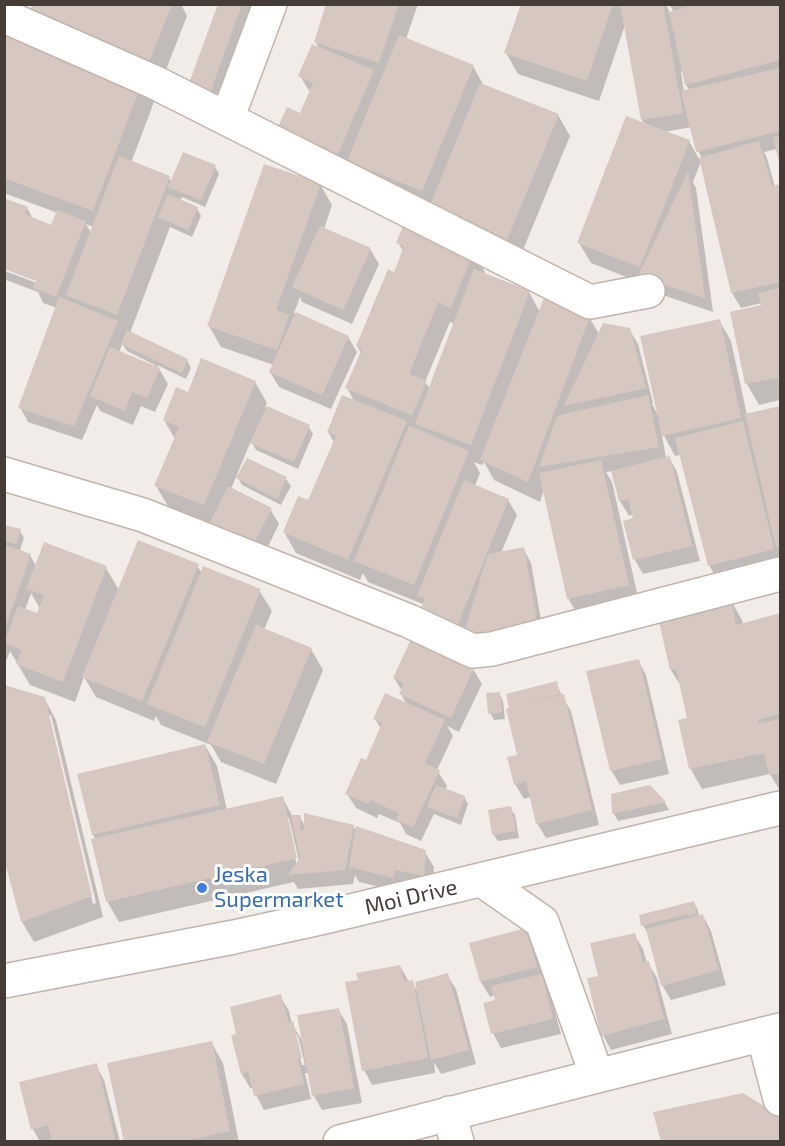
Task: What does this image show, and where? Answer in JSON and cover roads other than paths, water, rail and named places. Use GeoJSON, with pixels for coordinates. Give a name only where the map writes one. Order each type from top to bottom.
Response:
{"type":"FeatureCollection","features":[{"type":"Feature","properties":{"kind":"street"},"geometry":{"type":"LineString","coordinates":[[227,119],[270,4]]}},
{"type":"Feature","properties":{"kind":"street"},"geometry":{"type":"LineString","coordinates":[[4,16],[154,82],[590,302],[648,291]]}},
{"type":"Feature","properties":{"kind":"street"},"geometry":{"type":"LineString","coordinates":[[4,474],[143,515],[409,621],[473,651],[492,649],[780,574]]}},
{"type":"Feature","properties":{"kind":"street","name":"Moi Drive"},"geometry":{"type":"LineString","coordinates":[[4,981],[314,920],[780,808]]}},
{"type":"Feature","properties":{"kind":"street"},"geometry":{"type":"LineString","coordinates":[[482,880],[542,922],[597,1076]]}},
{"type":"Feature","properties":{"kind":"street"},"geometry":{"type":"LineString","coordinates":[[340,1142],[452,1127],[597,1076],[772,1032],[780,1099]]}},
{"type":"Feature","properties":{"kind":"place","name":"Jeska Supermarket"},"geometry":{"type":"Point","coordinates":[202,888]}}]}
